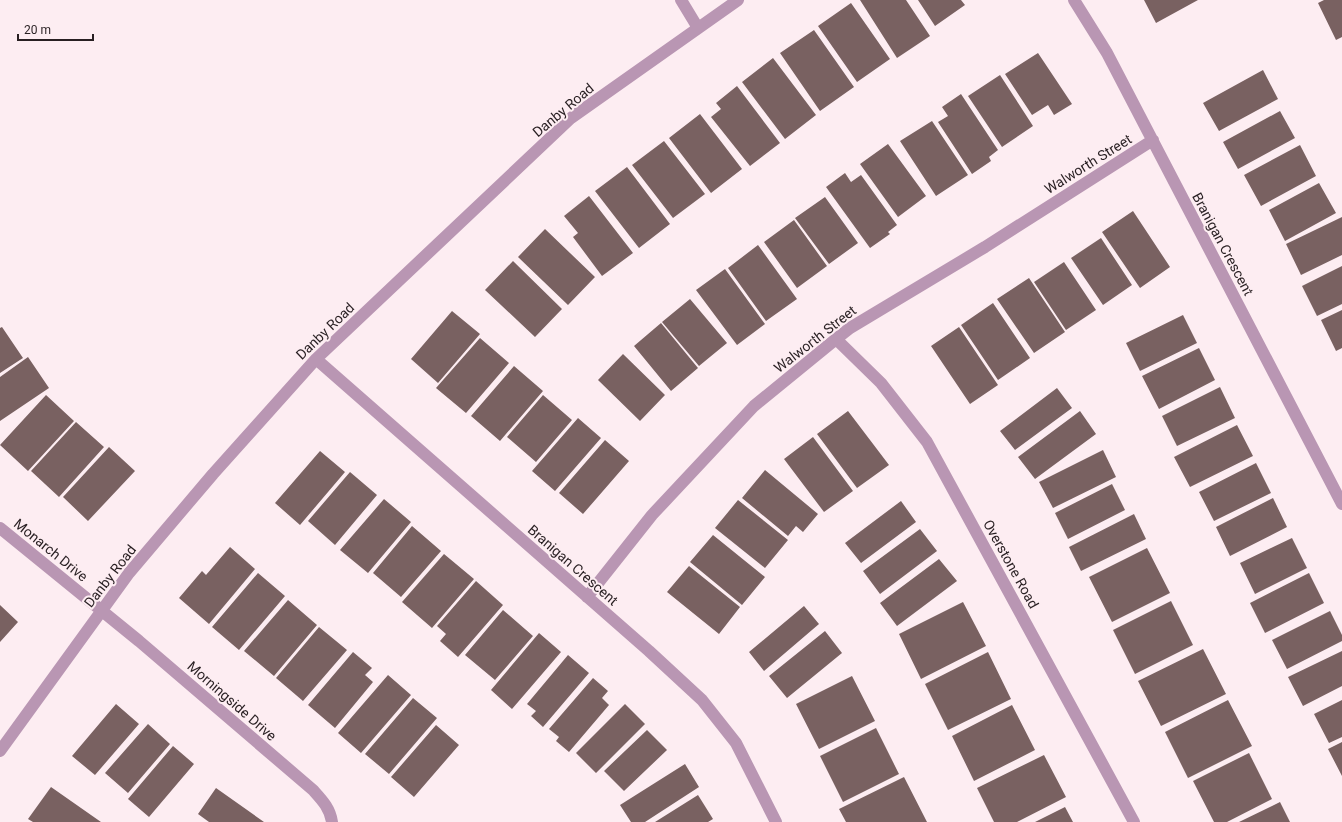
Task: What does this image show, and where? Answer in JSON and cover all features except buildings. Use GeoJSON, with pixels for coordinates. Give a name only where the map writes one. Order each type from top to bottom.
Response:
{"type":"FeatureCollection","features":[{"type":"Feature","properties":{"kind":"street"},"geometry":{"type":"LineString","coordinates":[[681,0],[698,28]]}},
{"type":"Feature","properties":{"kind":"street","name":"Danby Road"},"geometry":{"type":"LineString","coordinates":[[0,751],[129,574],[208,480],[316,359],[571,118],[738,0]]}},
{"type":"Feature","properties":{"kind":"street","name":"Branigan Crescent"},"geometry":{"type":"LineString","coordinates":[[1074,0],[1107,53],[1342,504]]}},
{"type":"Feature","properties":{"kind":"street","name":"Walworth Street"},"geometry":{"type":"LineString","coordinates":[[587,597],[652,515],[754,406],[836,339],[850,328],[985,247],[1153,140]]}},
{"type":"Feature","properties":{"kind":"street","name":"Overstone Road"},"geometry":{"type":"LineString","coordinates":[[836,339],[881,383],[927,442],[1134,822]]}},
{"type":"Feature","properties":{"kind":"street","name":"Branigan Crescent"},"geometry":{"type":"LineString","coordinates":[[316,359],[649,651],[702,700],[736,743],[776,822]]}},
{"type":"Feature","properties":{"kind":"street","name":"Monarch Drive"},"geometry":{"type":"LineString","coordinates":[[0,528],[101,611]]}},
{"type":"Feature","properties":{"kind":"street","name":"Morningside Drive"},"geometry":{"type":"LineString","coordinates":[[101,611],[139,641],[313,790],[331,813],[332,822]]}}]}
